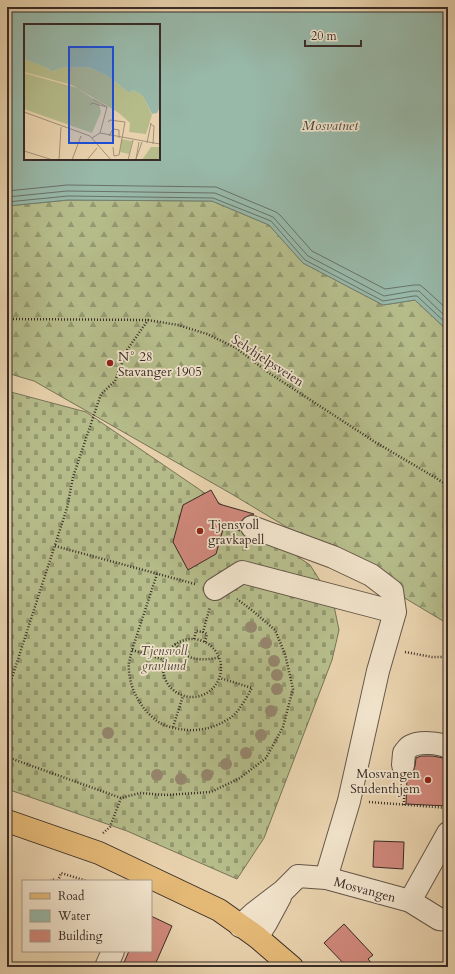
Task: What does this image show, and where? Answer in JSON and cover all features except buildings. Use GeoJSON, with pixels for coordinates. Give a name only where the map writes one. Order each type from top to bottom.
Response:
{"type":"FeatureCollection","features":[{"type":"Feature","properties":{"kind":"main road"},"geometry":{"type":"LineString","coordinates":[[7,821],[99,853],[219,910],[248,931],[292,967]]}},
{"type":"Feature","properties":{"kind":"street"},"geometry":{"type":"LineString","coordinates":[[252,527],[333,557],[371,575],[392,591],[395,612],[378,671],[349,800],[326,878]]}},
{"type":"Feature","properties":{"kind":"street"},"geometry":{"type":"LineString","coordinates":[[215,589],[242,572],[395,612]]}},
{"type":"Feature","properties":{"kind":"street"},"geometry":{"type":"LineString","coordinates":[[403,765],[404,753],[410,746],[424,743],[448,747]]}},
{"type":"Feature","properties":{"kind":"street"},"geometry":{"type":"LineString","coordinates":[[410,900],[448,833]]}},
{"type":"Feature","properties":{"kind":"street","name":"Mosvangen"},"geometry":{"type":"LineString","coordinates":[[248,931],[253,914],[283,891],[298,876],[326,878],[410,900],[439,918],[448,920]]}},
{"type":"Feature","properties":{"kind":"street"},"geometry":{"type":"LineString","coordinates":[[106,967],[113,952]]}},
{"type":"Feature","properties":{"kind":"path","name":"Selvhjelpsveien"},"geometry":{"type":"LineString","coordinates":[[7,319],[148,320],[178,325],[207,334],[236,348],[269,373],[375,442],[448,486]]}},
{"type":"Feature","properties":{"kind":"path"},"geometry":{"type":"LineString","coordinates":[[7,692],[67,508],[73,477],[101,394],[116,381],[127,350],[148,320]]}},
{"type":"Feature","properties":{"kind":"path"},"geometry":{"type":"LineString","coordinates":[[7,757],[121,798],[140,793],[166,795],[211,792],[240,778],[266,758],[283,726],[293,689],[285,654],[275,630],[230,593],[55,546]]}},
{"type":"Feature","properties":{"kind":"path"},"geometry":{"type":"LineString","coordinates":[[157,574],[129,662],[130,675],[134,691],[144,709],[160,723],[178,729],[196,730],[216,726],[232,717],[244,703],[252,688],[220,678]]}},
{"type":"Feature","properties":{"kind":"path"},"geometry":{"type":"LineString","coordinates":[[202,632],[215,589]]}},
{"type":"Feature","properties":{"kind":"path"},"geometry":{"type":"LineString","coordinates":[[194,639],[196,630],[208,634],[205,642]]}},
{"type":"Feature","properties":{"kind":"path"},"geometry":{"type":"LineString","coordinates":[[194,639],[205,642],[216,651],[220,658],[222,668],[220,678],[216,686],[209,692],[201,696],[183,696],[168,686],[162,669],[168,651],[181,640],[194,639]]}},
{"type":"Feature","properties":{"kind":"path"},"geometry":{"type":"LineString","coordinates":[[176,644],[184,653],[193,658],[220,658]]}},
{"type":"Feature","properties":{"kind":"path"},"geometry":{"type":"LineString","coordinates":[[385,649],[448,657]]}},
{"type":"Feature","properties":{"kind":"path"},"geometry":{"type":"LineString","coordinates":[[132,650],[164,660]]}},
{"type":"Feature","properties":{"kind":"path"},"geometry":{"type":"LineString","coordinates":[[173,727],[183,696]]}},
{"type":"Feature","properties":{"kind":"path"},"geometry":{"type":"LineString","coordinates":[[100,836],[110,827],[121,798]]}},
{"type":"Feature","properties":{"kind":"path"},"geometry":{"type":"LineString","coordinates":[[349,800],[448,808]]}},
{"type":"Feature","properties":{"kind":"path"},"geometry":{"type":"LineString","coordinates":[[58,880],[61,873],[84,880]]}},
{"type":"Feature","properties":{"kind":"path"},"geometry":{"type":"LineString","coordinates":[[24,967],[25,963],[39,967]]}},
{"type":"Feature","properties":{"kind":"green space"},"geometry":{"type":"Polygon","coordinates":[[[68,200],[212,201],[269,225],[303,263],[383,305],[415,300],[448,331],[448,624],[230,493],[34,381],[7,373],[7,206],[68,200]]]}},
{"type":"Feature","properties":{"kind":"green space","name":"Tjensvoll gravlund"},"geometry":{"type":"Polygon","coordinates":[[[7,391],[86,412],[310,565],[333,601],[339,630],[332,660],[264,838],[237,879],[127,831],[7,789],[7,391]]]}},
{"type":"Feature","properties":{"kind":"water","name":"Mosvatnet"},"geometry":{"type":"Polygon","coordinates":[[[7,7],[448,7],[448,331],[415,300],[383,305],[303,263],[269,225],[212,201],[68,200],[7,206],[7,7]]]}},
{"type":"Feature","properties":{"kind":"place","name":"N° 28 Stavanger 1905"},"geometry":{"type":"Point","coordinates":[110,363]}},
{"type":"Feature","properties":{"kind":"place","name":"Tjensvoll gravkapell"},"geometry":{"type":"Point","coordinates":[200,531]}},
{"type":"Feature","properties":{"kind":"place","name":"Mosvangen Studenthjem"},"geometry":{"type":"Point","coordinates":[428,780]}}]}
